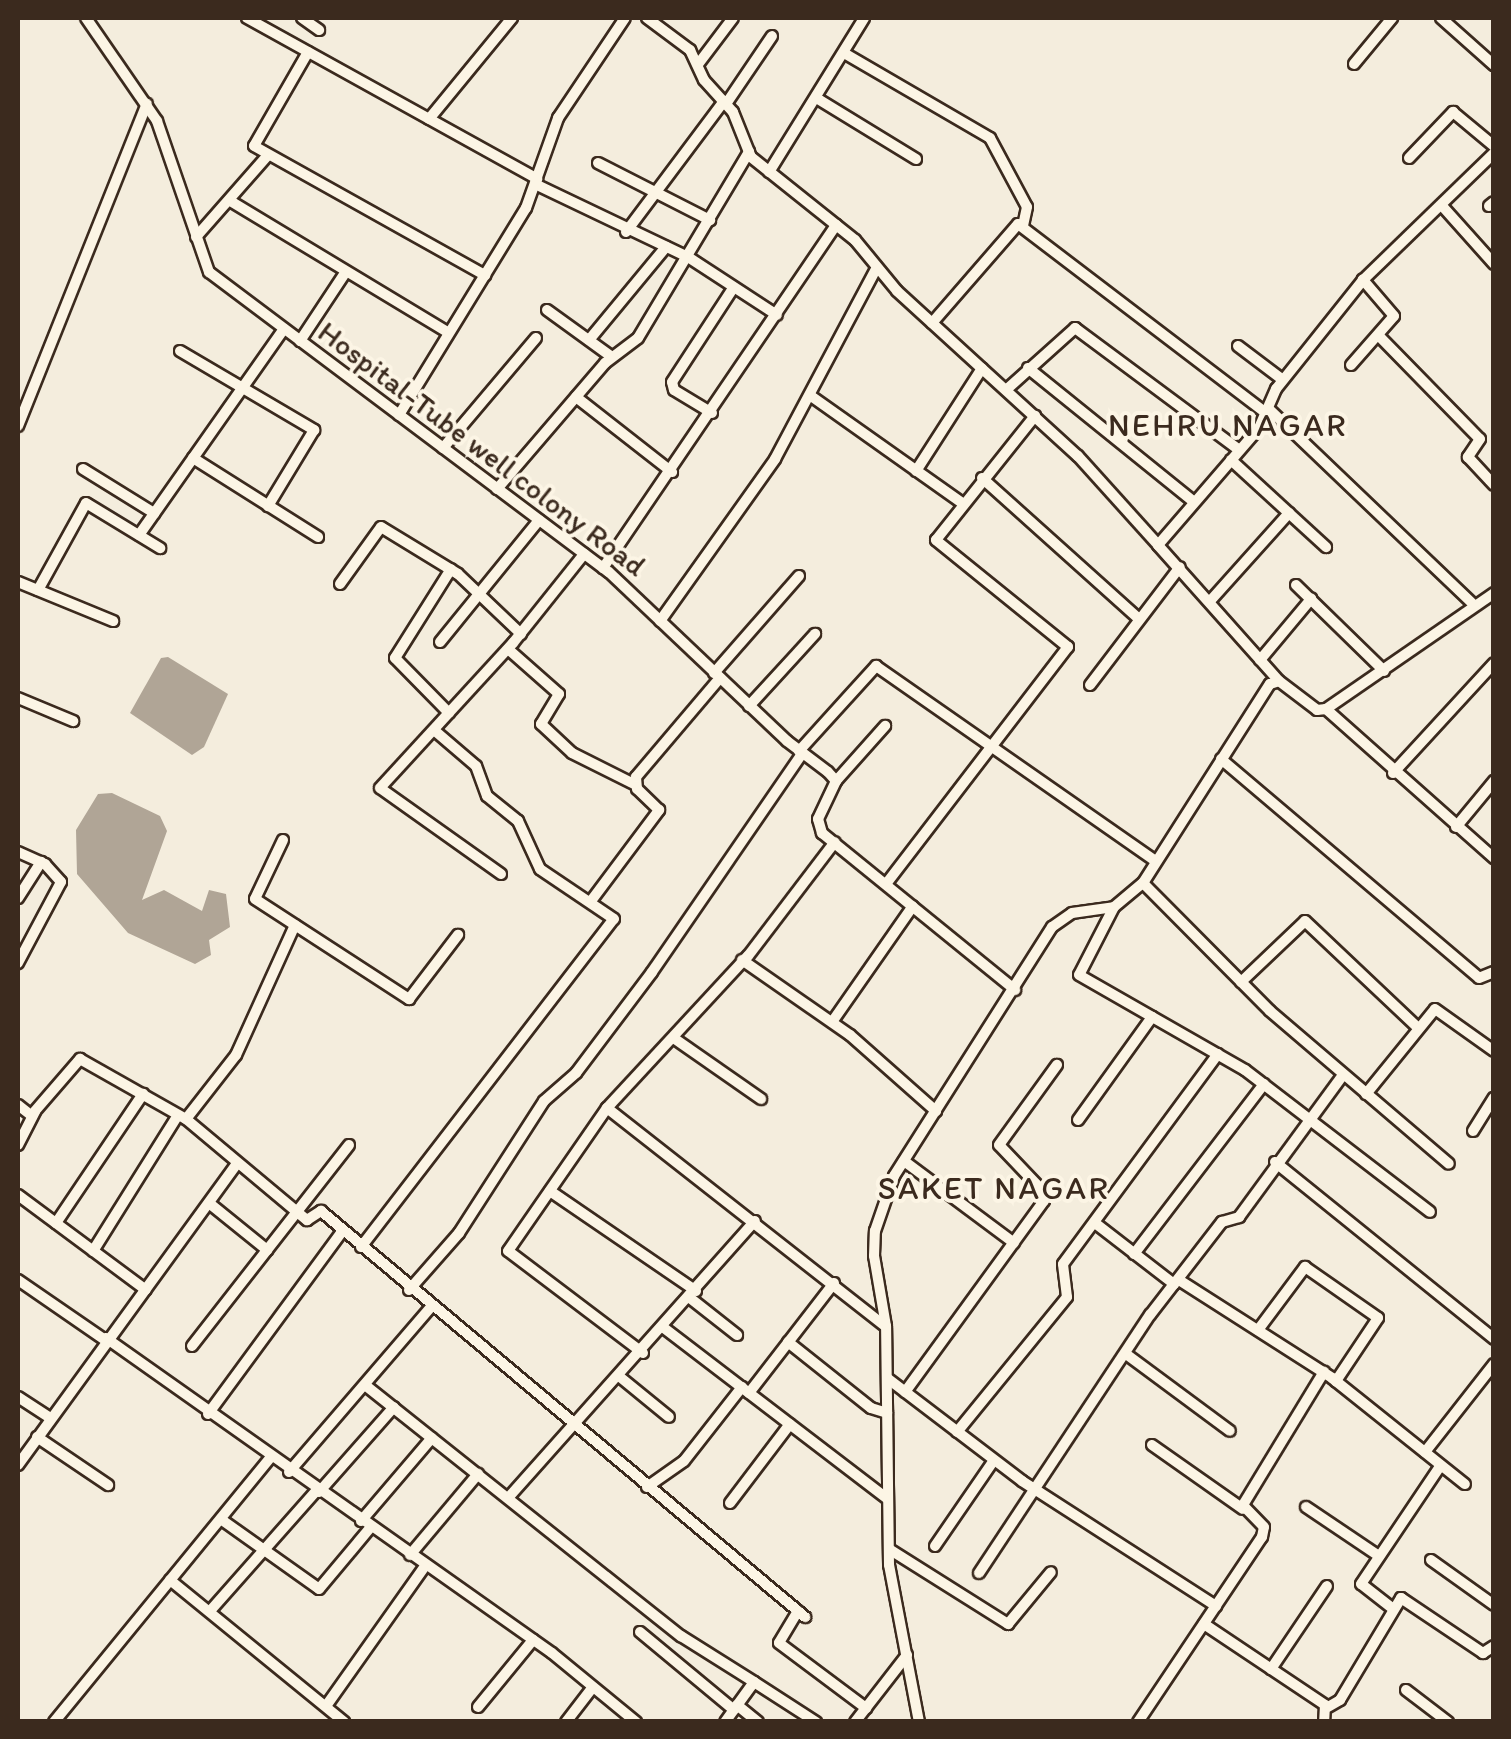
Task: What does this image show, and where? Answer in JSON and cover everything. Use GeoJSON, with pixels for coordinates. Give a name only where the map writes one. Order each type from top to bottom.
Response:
{"type":"FeatureCollection","features":[{"type":"Feature","properties":{"kind":"street","name":"Hospital-Tube well colony Road"},"geometry":{"type":"LineString","coordinates":[[86,18],[147,104],[209,272],[603,568],[836,781]]}},
{"type":"Feature","properties":{"kind":"street"},"geometry":{"type":"LineString","coordinates":[[246,18],[626,232],[688,257],[778,315]]}},
{"type":"Feature","properties":{"kind":"street"},"geometry":{"type":"LineString","coordinates":[[302,18],[320,30]]}},
{"type":"Feature","properties":{"kind":"street"},"geometry":{"type":"LineString","coordinates":[[429,119],[512,18]]}},
{"type":"Feature","properties":{"kind":"street"},"geometry":{"type":"LineString","coordinates":[[398,414],[485,275],[536,182],[558,118],[625,18]]}},
{"type":"Feature","properties":{"kind":"street"},"geometry":{"type":"LineString","coordinates":[[647,18],[699,63],[725,103],[749,152],[836,225],[932,323],[1035,416],[1211,600],[1280,681],[1318,710],[1326,709],[1384,671],[1483,598]]}},
{"type":"Feature","properties":{"kind":"street"},"geometry":{"type":"LineString","coordinates":[[699,63],[734,18]]}},
{"type":"Feature","properties":{"kind":"street"},"geometry":{"type":"LineString","coordinates":[[769,172],[818,99],[864,18]]}},
{"type":"Feature","properties":{"kind":"street"},"geometry":{"type":"LineString","coordinates":[[1354,64],[1392,18]]}},
{"type":"Feature","properties":{"kind":"street"},"geometry":{"type":"LineString","coordinates":[[1449,20],[1491,58]]}},
{"type":"Feature","properties":{"kind":"street"},"geometry":{"type":"LineString","coordinates":[[626,232],[772,36]]}},
{"type":"Feature","properties":{"kind":"street"},"geometry":{"type":"LineString","coordinates":[[308,52],[254,139],[268,155],[485,275]]}},
{"type":"Feature","properties":{"kind":"street"},"geometry":{"type":"LineString","coordinates":[[844,52],[990,138],[1027,207],[1022,226]]}},
{"type":"Feature","properties":{"kind":"street"},"geometry":{"type":"LineString","coordinates":[[818,99],[916,159]]}},
{"type":"Feature","properties":{"kind":"street"},"geometry":{"type":"LineString","coordinates":[[18,426],[147,104]]}},
{"type":"Feature","properties":{"kind":"street"},"geometry":{"type":"LineString","coordinates":[[1158,545],[1269,412],[1284,380],[1363,280],[1444,208],[1494,150],[1453,112],[1409,158]]}},
{"type":"Feature","properties":{"kind":"street"},"geometry":{"type":"LineString","coordinates":[[497,488],[612,356],[638,338],[749,152]]}},
{"type":"Feature","properties":{"kind":"street"},"geometry":{"type":"LineString","coordinates":[[196,237],[232,202],[268,155]]}},
{"type":"Feature","properties":{"kind":"street"},"geometry":{"type":"LineString","coordinates":[[598,163],[710,220]]}},
{"type":"Feature","properties":{"kind":"street"},"geometry":{"type":"LineString","coordinates":[[232,202],[449,333]]}},
{"type":"Feature","properties":{"kind":"street"},"geometry":{"type":"LineString","coordinates":[[1444,208],[1493,262]]}},
{"type":"Feature","properties":{"kind":"street"},"geometry":{"type":"LineString","coordinates":[[603,568],[672,472],[836,225]]}},
{"type":"Feature","properties":{"kind":"street"},"geometry":{"type":"LineString","coordinates":[[932,323],[1014,226],[1022,226],[1269,412],[1494,610]]}},
{"type":"Feature","properties":{"kind":"street"},"geometry":{"type":"LineString","coordinates":[[590,340],[666,247]]}},
{"type":"Feature","properties":{"kind":"street"},"geometry":{"type":"LineString","coordinates":[[660,620],[753,494],[811,396],[877,266]]}},
{"type":"Feature","properties":{"kind":"street"},"geometry":{"type":"LineString","coordinates":[[300,341],[345,273]]}},
{"type":"Feature","properties":{"kind":"street"},"geometry":{"type":"LineString","coordinates":[[1351,365],[1394,316],[1363,280]]}},
{"type":"Feature","properties":{"kind":"street"},"geometry":{"type":"LineString","coordinates":[[712,413],[674,390],[672,382],[734,287]]}},
{"type":"Feature","properties":{"kind":"street"},"geometry":{"type":"LineString","coordinates":[[547,310],[612,356]]}},
{"type":"Feature","properties":{"kind":"street"},"geometry":{"type":"LineString","coordinates":[[1006,390],[1075,328],[1235,455],[1326,546]]}},
{"type":"Feature","properties":{"kind":"street"},"geometry":{"type":"LineString","coordinates":[[139,535],[284,329]]}},
{"type":"Feature","properties":{"kind":"street"},"geometry":{"type":"LineString","coordinates":[[1379,336],[1480,438],[1468,457],[1494,485]]}},
{"type":"Feature","properties":{"kind":"street"},"geometry":{"type":"LineString","coordinates":[[444,448],[536,338]]}},
{"type":"Feature","properties":{"kind":"street"},"geometry":{"type":"LineString","coordinates":[[1238,346],[1284,380]]}},
{"type":"Feature","properties":{"kind":"street"},"geometry":{"type":"LineString","coordinates":[[180,351],[314,430],[268,506]]}},
{"type":"Feature","properties":{"kind":"street"},"geometry":{"type":"LineString","coordinates":[[916,471],[982,368]]}},
{"type":"Feature","properties":{"kind":"street"},"geometry":{"type":"LineString","coordinates":[[1028,368],[1194,502]]}},
{"type":"Feature","properties":{"kind":"street"},"geometry":{"type":"LineString","coordinates":[[811,396],[962,504]]}},
{"type":"Feature","properties":{"kind":"street"},"geometry":{"type":"LineString","coordinates":[[576,398],[672,472]]}},
{"type":"Feature","properties":{"kind":"street"},"geometry":{"type":"LineString","coordinates":[[886,884],[992,750],[1068,645],[937,542],[982,478],[1035,416]]}},
{"type":"Feature","properties":{"kind":"street"},"geometry":{"type":"LineString","coordinates":[[193,458],[318,537]]}},
{"type":"Feature","properties":{"kind":"street"},"geometry":{"type":"LineString","coordinates":[[84,469],[154,513]]}},
{"type":"Feature","properties":{"kind":"street"},"geometry":{"type":"LineString","coordinates":[[982,478],[1054,550],[1139,619]]}},
{"type":"Feature","properties":{"kind":"street"},"geometry":{"type":"LineString","coordinates":[[38,590],[86,504],[160,548]]}},
{"type":"Feature","properties":{"kind":"street"},"geometry":{"type":"LineString","coordinates":[[1211,600],[1289,512]]}},
{"type":"Feature","properties":{"kind":"street"},"geometry":{"type":"LineString","coordinates":[[440,642],[539,520]]}},
{"type":"Feature","properties":{"kind":"street"},"geometry":{"type":"LineString","coordinates":[[340,584],[381,527],[450,569],[520,634]]}},
{"type":"Feature","properties":{"kind":"street"},"geometry":{"type":"LineString","coordinates":[[501,874],[380,791],[508,648],[584,554]]}},
{"type":"Feature","properties":{"kind":"street"},"geometry":{"type":"LineString","coordinates":[[1090,685],[1180,567]]}},
{"type":"Feature","properties":{"kind":"street"},"geometry":{"type":"LineString","coordinates":[[449,713],[395,658],[450,569]]}},
{"type":"Feature","properties":{"kind":"street"},"geometry":{"type":"LineString","coordinates":[[634,784],[799,576]]}},
{"type":"Feature","properties":{"kind":"street"},"geometry":{"type":"LineString","coordinates":[[18,582],[113,621]]}},
{"type":"Feature","properties":{"kind":"street"},"geometry":{"type":"LineString","coordinates":[[1296,585],[1384,671]]}},
{"type":"Feature","properties":{"kind":"street"},"geometry":{"type":"LineString","coordinates":[[1260,660],[1311,599]]}},
{"type":"Feature","properties":{"kind":"street"},"geometry":{"type":"LineString","coordinates":[[750,706],[816,634]]}},
{"type":"Feature","properties":{"kind":"street"},"geometry":{"type":"LineString","coordinates":[[508,648],[559,694],[540,724],[572,752],[634,784],[660,810],[591,900]]}},
{"type":"Feature","properties":{"kind":"street"},"geometry":{"type":"LineString","coordinates":[[1393,773],[1494,663]]}},
{"type":"Feature","properties":{"kind":"street"},"geometry":{"type":"LineString","coordinates":[[409,1290],[459,1233],[544,1101],[576,1073],[652,972],[801,753],[876,666],[1156,861]]}},
{"type":"Feature","properties":{"kind":"street"},"geometry":{"type":"LineString","coordinates":[[1280,681],[1264,690],[1143,882],[1114,907],[1078,974],[1264,1084],[1430,1212]]}},
{"type":"Feature","properties":{"kind":"street"},"geometry":{"type":"LineString","coordinates":[[18,698],[73,721]]}},
{"type":"Feature","properties":{"kind":"street"},"geometry":{"type":"LineString","coordinates":[[1326,709],[1393,773],[1494,858]]}},
{"type":"Feature","properties":{"kind":"street"},"geometry":{"type":"LineString","coordinates":[[886,726],[836,781],[818,825],[1015,990]]}},
{"type":"Feature","properties":{"kind":"street"},"geometry":{"type":"LineString","coordinates":[[361,1247],[609,930],[612,914],[540,869],[520,824],[487,796],[476,766],[434,730]]}},
{"type":"Feature","properties":{"kind":"street"},"geometry":{"type":"LineString","coordinates":[[1221,759],[1479,978],[1494,972]]}},
{"type":"Feature","properties":{"kind":"street"},"geometry":{"type":"LineString","coordinates":[[1456,826],[1494,781]]}},
{"type":"Feature","properties":{"kind":"street"},"geometry":{"type":"LineString","coordinates":[[283,840],[255,896],[409,999],[458,935]]}},
{"type":"Feature","properties":{"kind":"street"},"geometry":{"type":"LineString","coordinates":[[642,1353],[511,1259],[512,1243],[607,1108],[675,1039],[835,842]]}},
{"type":"Feature","properties":{"kind":"street"},"geometry":{"type":"LineString","coordinates":[[18,852],[56,873],[61,890],[18,963]]}},
{"type":"Feature","properties":{"kind":"street"},"geometry":{"type":"LineString","coordinates":[[18,898],[41,862]]}},
{"type":"Feature","properties":{"kind":"street"},"geometry":{"type":"LineString","coordinates":[[1143,882],[1241,982],[1449,1164]]}},
{"type":"Feature","properties":{"kind":"street"},"geometry":{"type":"LineString","coordinates":[[832,1022],[913,906]]}},
{"type":"Feature","properties":{"kind":"street"},"geometry":{"type":"LineString","coordinates":[[919,1721],[889,1549],[886,1326],[875,1231],[904,1161],[1061,918],[1114,907]]}},
{"type":"Feature","properties":{"kind":"street"},"geometry":{"type":"LineString","coordinates":[[1241,982],[1305,921],[1418,1028]]}},
{"type":"Feature","properties":{"kind":"street"},"geometry":{"type":"LineString","coordinates":[[94,1251],[182,1117],[236,1055],[295,925]]}},
{"type":"Feature","properties":{"kind":"street"},"geometry":{"type":"LineString","coordinates":[[742,960],[832,1022],[936,1111]]}},
{"type":"Feature","properties":{"kind":"street"},"geometry":{"type":"LineString","coordinates":[[1366,1094],[1418,1028],[1438,1010],[1494,1051]]}},
{"type":"Feature","properties":{"kind":"street"},"geometry":{"type":"LineString","coordinates":[[1078,1120],[1152,1017]]}},
{"type":"Feature","properties":{"kind":"street"},"geometry":{"type":"LineString","coordinates":[[675,1039],[761,1099]]}},
{"type":"Feature","properties":{"kind":"street"},"geometry":{"type":"LineString","coordinates":[[957,1432],[1066,1297],[1060,1269],[1218,1054]]}},
{"type":"Feature","properties":{"kind":"street"},"geometry":{"type":"LineString","coordinates":[[18,1144],[32,1116],[80,1058],[182,1117],[307,1220],[321,1210],[430,1308],[801,1614],[779,1643],[866,1708]]}},
{"type":"Feature","properties":{"kind":"street"},"geometry":{"type":"LineString","coordinates":[[905,1392],[1044,1198],[999,1145],[1056,1064]]}},
{"type":"Feature","properties":{"kind":"street"},"geometry":{"type":"LineString","coordinates":[[979,1573],[1176,1282],[1222,1222],[1239,1217],[1275,1162],[1343,1075]]}},
{"type":"Feature","properties":{"kind":"street"},"geometry":{"type":"LineString","coordinates":[[1134,1254],[1264,1084]]}},
{"type":"Feature","properties":{"kind":"street"},"geometry":{"type":"LineString","coordinates":[[56,1223],[144,1094]]}},
{"type":"Feature","properties":{"kind":"street"},"geometry":{"type":"LineString","coordinates":[[1474,1131],[1494,1098]]}},
{"type":"Feature","properties":{"kind":"street"},"geometry":{"type":"LineString","coordinates":[[18,1105],[32,1116]]}},
{"type":"Feature","properties":{"kind":"street"},"geometry":{"type":"LineString","coordinates":[[607,1108],[886,1326]]}},
{"type":"Feature","properties":{"kind":"street"},"geometry":{"type":"LineString","coordinates":[[192,1346],[349,1146]]}},
{"type":"Feature","properties":{"kind":"street"},"geometry":{"type":"LineString","coordinates":[[904,1161],[1014,1243]]}},
{"type":"Feature","properties":{"kind":"street"},"geometry":{"type":"LineString","coordinates":[[1275,1162],[1494,1339]]}},
{"type":"Feature","properties":{"kind":"street"},"geometry":{"type":"LineString","coordinates":[[18,1465],[237,1164]]}},
{"type":"Feature","properties":{"kind":"street"},"geometry":{"type":"LineString","coordinates":[[550,1191],[693,1294],[737,1335]]}},
{"type":"Feature","properties":{"kind":"street"},"geometry":{"type":"LineString","coordinates":[[18,1195],[146,1290]]}},
{"type":"Feature","properties":{"kind":"street"},"geometry":{"type":"LineString","coordinates":[[209,1203],[267,1250]]}},
{"type":"Feature","properties":{"kind":"street"},"geometry":{"type":"LineString","coordinates":[[508,1498],[642,1353],[756,1221]]}},
{"type":"Feature","properties":{"kind":"street"},"geometry":{"type":"LineString","coordinates":[[1094,1223],[1176,1282],[1324,1372],[1465,1484]]}},
{"type":"Feature","properties":{"kind":"street"},"geometry":{"type":"LineString","coordinates":[[208,1414],[343,1230]]}},
{"type":"Feature","properties":{"kind":"street"},"geometry":{"type":"LineString","coordinates":[[1258,1330],[1305,1268],[1378,1318],[1336,1381]]}},
{"type":"Feature","properties":{"kind":"street"},"geometry":{"type":"LineString","coordinates":[[18,1280],[533,1640],[636,1722]]}},
{"type":"Feature","properties":{"kind":"street"},"geometry":{"type":"LineString","coordinates":[[647,1487],[684,1460],[788,1342],[834,1283]]}},
{"type":"Feature","properties":{"kind":"street"},"geometry":{"type":"LineString","coordinates":[[290,1472],[430,1308]]}},
{"type":"Feature","properties":{"kind":"street"},"geometry":{"type":"LineString","coordinates":[[664,1328],[888,1499]]}},
{"type":"Feature","properties":{"kind":"street"},"geometry":{"type":"LineString","coordinates":[[788,1342],[871,1408],[887,1413]]}},
{"type":"Feature","properties":{"kind":"street"},"geometry":{"type":"LineString","coordinates":[[1126,1354],[1230,1431]]}},
{"type":"Feature","properties":{"kind":"street"},"geometry":{"type":"LineString","coordinates":[[1425,1452],[1494,1364]]}},
{"type":"Feature","properties":{"kind":"street"},"geometry":{"type":"LineString","coordinates":[[1243,1509],[1288,1423],[1324,1372]]}},
{"type":"Feature","properties":{"kind":"street"},"geometry":{"type":"LineString","coordinates":[[620,1377],[670,1417]]}},
{"type":"Feature","properties":{"kind":"street"},"geometry":{"type":"LineString","coordinates":[[887,1378],[1038,1491],[1216,1606]]}},
{"type":"Feature","properties":{"kind":"street"},"geometry":{"type":"LineString","coordinates":[[365,1385],[681,1636],[816,1722]]}},
{"type":"Feature","properties":{"kind":"street"},"geometry":{"type":"LineString","coordinates":[[18,1396],[50,1418]]}},
{"type":"Feature","properties":{"kind":"street"},"geometry":{"type":"LineString","coordinates":[[210,1612],[394,1407]]}},
{"type":"Feature","properties":{"kind":"street"},"geometry":{"type":"LineString","coordinates":[[730,1503],[790,1424]]}},
{"type":"Feature","properties":{"kind":"street"},"geometry":{"type":"LineString","coordinates":[[37,1437],[108,1486]]}},
{"type":"Feature","properties":{"kind":"street"},"geometry":{"type":"LineString","coordinates":[[222,1520],[323,1589],[365,1524],[432,1438]]}},
{"type":"Feature","properties":{"kind":"street"},"geometry":{"type":"LineString","coordinates":[[1138,1722],[1265,1531],[1243,1509],[1152,1445]]}},
{"type":"Feature","properties":{"kind":"street"},"geometry":{"type":"LineString","coordinates":[[54,1722],[269,1459]]}},
{"type":"Feature","properties":{"kind":"street"},"geometry":{"type":"LineString","coordinates":[[935,1546],[994,1460]]}},
{"type":"Feature","properties":{"kind":"street"},"geometry":{"type":"LineString","coordinates":[[1392,1608],[1361,1584],[1441,1465]]}},
{"type":"Feature","properties":{"kind":"street"},"geometry":{"type":"LineString","coordinates":[[410,1556],[478,1474]]}},
{"type":"Feature","properties":{"kind":"street"},"geometry":{"type":"LineString","coordinates":[[1306,1507],[1379,1556]]}},
{"type":"Feature","properties":{"kind":"street"},"geometry":{"type":"LineString","coordinates":[[889,1549],[1008,1624],[1051,1572]]}},
{"type":"Feature","properties":{"kind":"street"},"geometry":{"type":"LineString","coordinates":[[1431,1560],[1494,1606]]}},
{"type":"Feature","properties":{"kind":"street"},"geometry":{"type":"LineString","coordinates":[[326,1706],[425,1566]]}},
{"type":"Feature","properties":{"kind":"street"},"geometry":{"type":"LineString","coordinates":[[170,1580],[344,1722]]}},
{"type":"Feature","properties":{"kind":"street"},"geometry":{"type":"LineString","coordinates":[[1271,1668],[1327,1586]]}},
{"type":"Feature","properties":{"kind":"street"},"geometry":{"type":"LineString","coordinates":[[1324,1722],[1328,1707],[1340,1700],[1397,1600],[1411,1600],[1483,1653],[1494,1646]]}},
{"type":"Feature","properties":{"kind":"street"},"geometry":{"type":"LineString","coordinates":[[1204,1624],[1328,1707]]}},
{"type":"Feature","properties":{"kind":"street"},"geometry":{"type":"LineString","coordinates":[[640,1632],[758,1722]]}},
{"type":"Feature","properties":{"kind":"street"},"geometry":{"type":"LineString","coordinates":[[478,1707],[533,1640]]}},
{"type":"Feature","properties":{"kind":"street"},"geometry":{"type":"LineString","coordinates":[[855,1722],[907,1655]]}},
{"type":"Feature","properties":{"kind":"street"},"geometry":{"type":"LineString","coordinates":[[725,1722],[754,1682]]}},
{"type":"Feature","properties":{"kind":"street"},"geometry":{"type":"LineString","coordinates":[[566,1722],[593,1687]]}},
{"type":"Feature","properties":{"kind":"street"},"geometry":{"type":"LineString","coordinates":[[1406,1690],[1448,1722]]}},
{"type":"Feature","properties":{"kind":"shaded area"},"geometry":{"type":"Polygon","coordinates":[[[168,657],[228,694],[204,747],[192,755],[130,713],[161,658],[168,657]]]}},
{"type":"Feature","properties":{"kind":"shaded area"},"geometry":{"type":"Polygon","coordinates":[[[112,793],[160,816],[167,831],[142,900],[164,890],[202,911],[209,890],[226,894],[230,927],[209,940],[211,955],[195,964],[128,933],[77,874],[76,830],[98,794],[112,793]]]}},
{"type":"Feature","properties":{"kind":"district","name":"NEHRU NAGAR"},"geometry":{"type":"Point","coordinates":[1228,425]}},
{"type":"Feature","properties":{"kind":"district","name":"SAKET NAGAR"},"geometry":{"type":"Point","coordinates":[994,1188]}}]}
